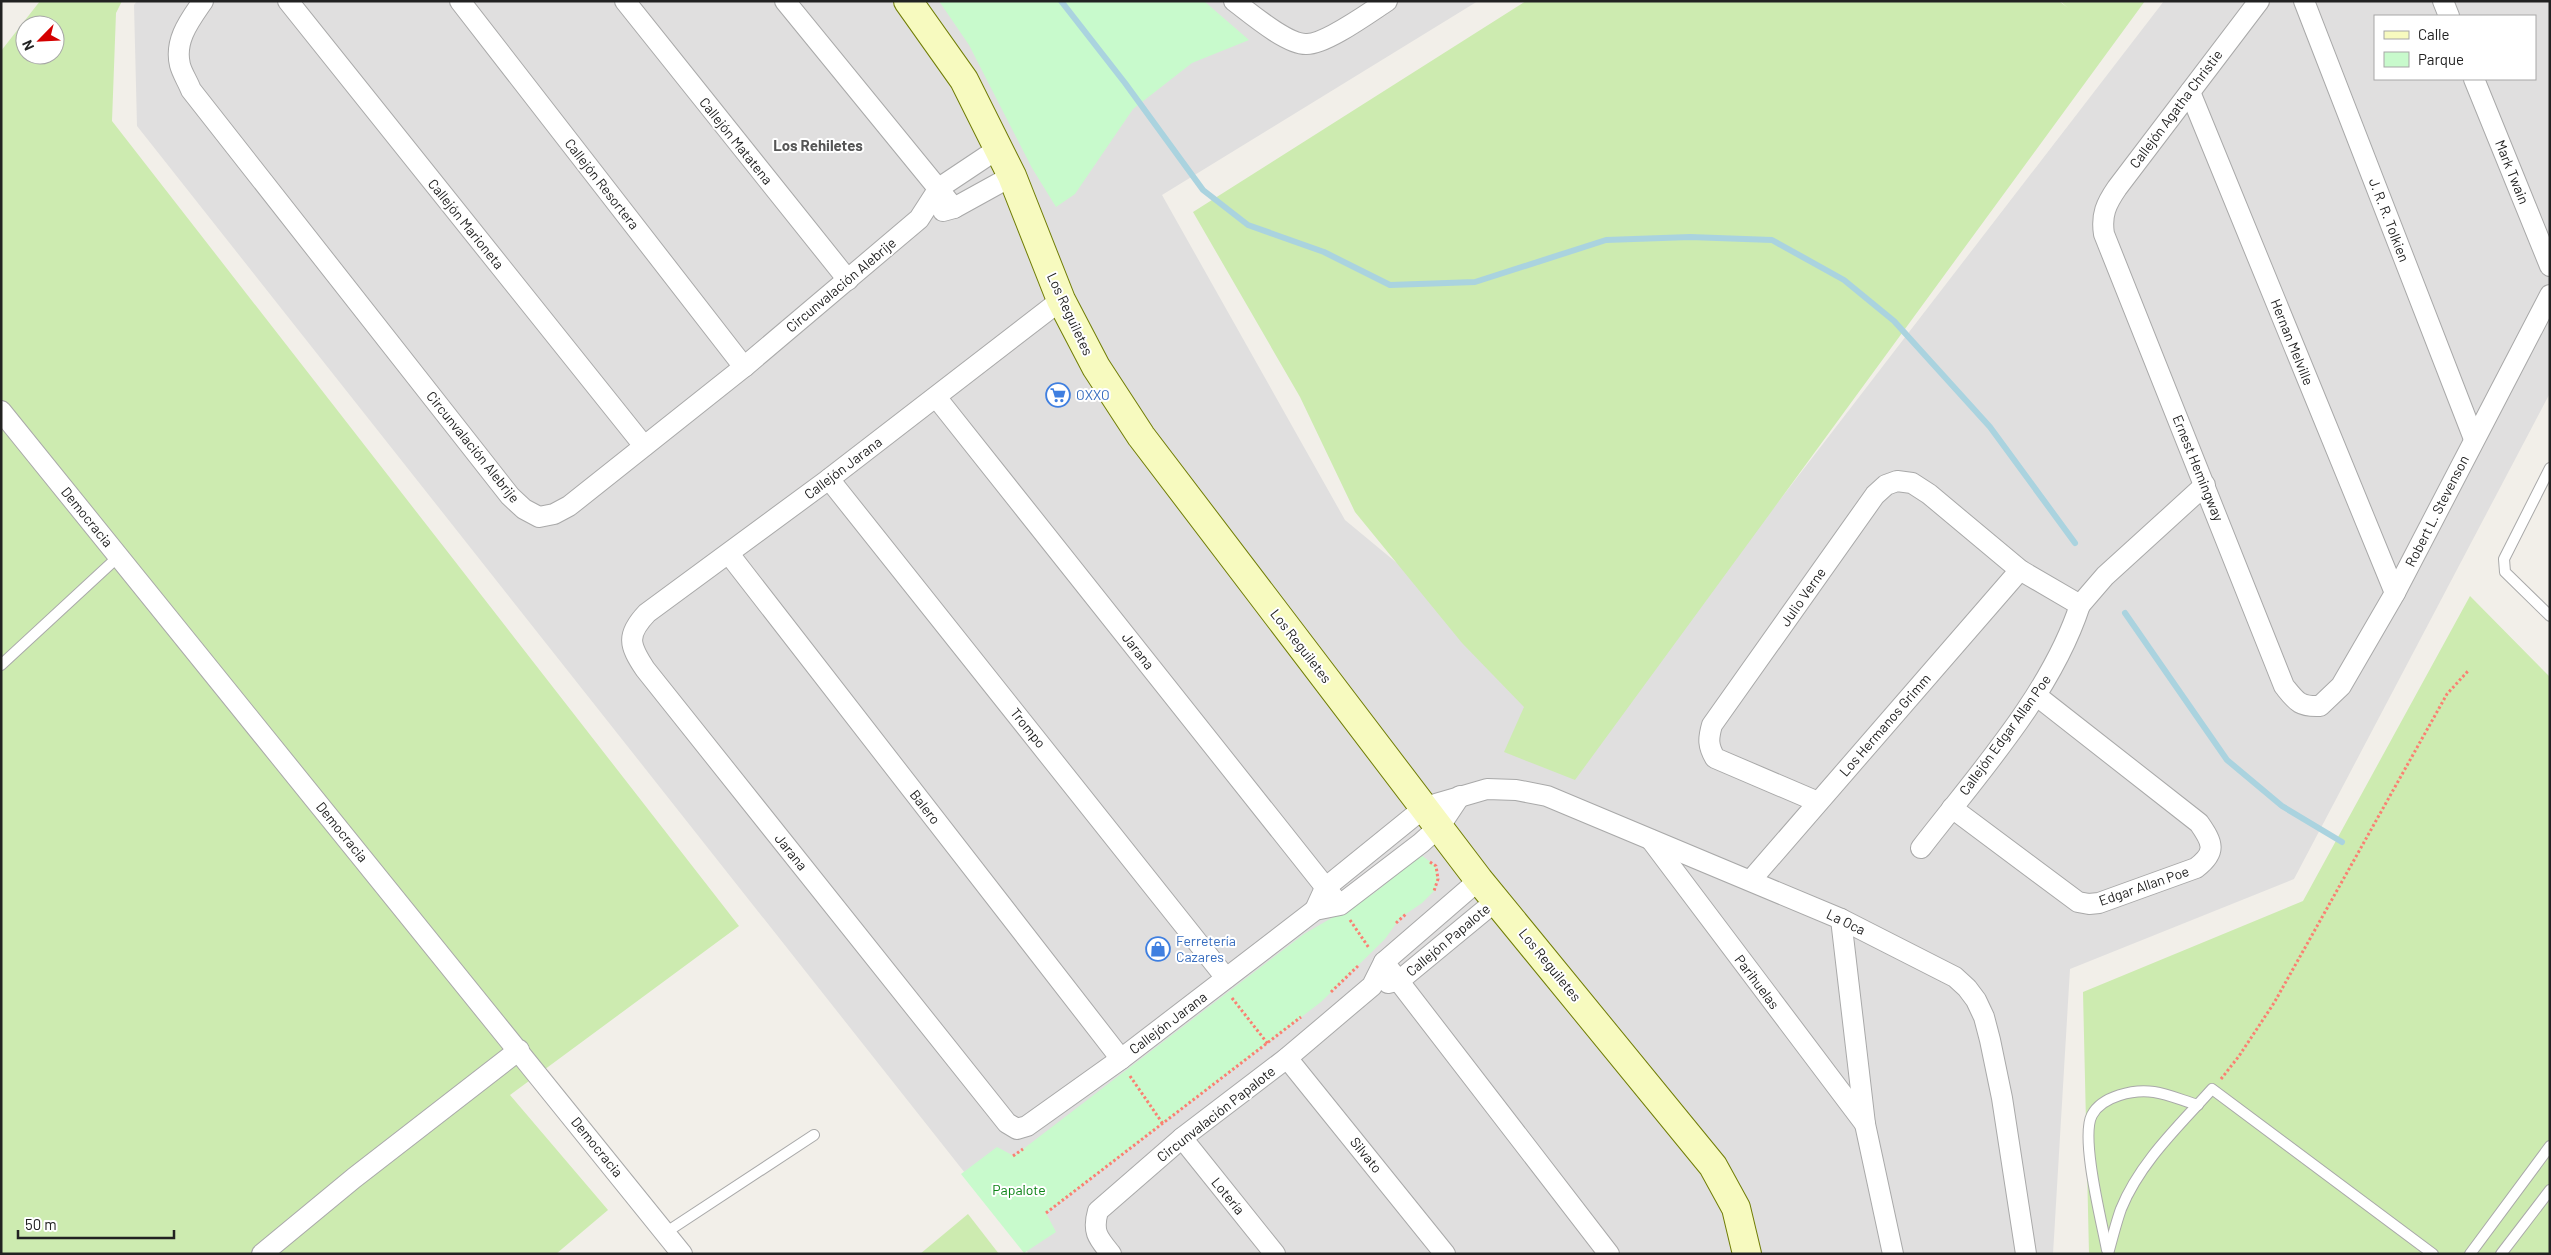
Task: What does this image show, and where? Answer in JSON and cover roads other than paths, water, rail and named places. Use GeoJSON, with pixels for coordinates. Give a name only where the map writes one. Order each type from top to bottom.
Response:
{"type":"FeatureCollection","features":[{"type":"Feature","properties":{"kind":"street","name":"Circunvalación Alebrije"},"geometry":{"type":"LineString","coordinates":[[203,1],[186,26],[179,43],[180,65],[191,90],[510,496],[524,509],[539,517],[554,514],[569,506],[744,367],[919,219],[940,188]]}},
{"type":"Feature","properties":{"kind":"street","name":"Callejón Marioneta"},"geometry":{"type":"LineString","coordinates":[[288,1],[644,446]]}},
{"type":"Feature","properties":{"kind":"street","name":"Callejón Resortera"},"geometry":{"type":"LineString","coordinates":[[460,1],[744,367]]}},
{"type":"Feature","properties":{"kind":"street","name":"Callejón Matatena"},"geometry":{"type":"LineString","coordinates":[[624,1],[848,280]]}},
{"type":"Feature","properties":{"kind":"street"},"geometry":{"type":"LineString","coordinates":[[785,1],[940,188],[954,208]]}},
{"type":"Feature","properties":{"kind":"street","name":"Los Reguiletes"},"geometry":{"type":"LineString","coordinates":[[908,1],[964,80],[1012,176],[1061,300],[1096,367],[1141,436],[1488,890],[1713,1166],[1736,1208],[1747,1254]]}},
{"type":"Feature","properties":{"kind":"street"},"geometry":{"type":"LineString","coordinates":[[1234,1],[1280,35],[1306,44],[1331,36],[1387,1]]}},
{"type":"Feature","properties":{"kind":"street","name":"Callejón Agatha Christie"},"geometry":{"type":"LineString","coordinates":[[2102,221],[2105,206],[2116,188],[2259,1]]}},
{"type":"Feature","properties":{"kind":"street","name":"J. R. R. Tolkien"},"geometry":{"type":"LineString","coordinates":[[2304,1],[2474,439]]}},
{"type":"Feature","properties":{"kind":"street"},"geometry":{"type":"LineString","coordinates":[[2443,1],[2449,15]]}},
{"type":"Feature","properties":{"kind":"street","name":"Mark Twain"},"geometry":{"type":"LineString","coordinates":[[2474,80],[2550,266]]}},
{"type":"Feature","properties":{"kind":"street","name":"Hernan Melville"},"geometry":{"type":"LineString","coordinates":[[2190,92],[2395,593]]}},
{"type":"Feature","properties":{"kind":"street"},"geometry":{"type":"LineString","coordinates":[[940,188],[999,148]]}},
{"type":"Feature","properties":{"kind":"street","name":"Circunvalación Alebrije"},"geometry":{"type":"LineString","coordinates":[[919,219],[954,208],[1012,176]]}},
{"type":"Feature","properties":{"kind":"street","name":"Ernest Hemingway"},"geometry":{"type":"LineString","coordinates":[[2102,221],[2104,234],[2284,686],[2296,701],[2306,707]]}},
{"type":"Feature","properties":{"kind":"street","name":"Robert L. Stevenson"},"geometry":{"type":"LineString","coordinates":[[2306,707],[2320,706],[2341,686],[2395,593],[2550,295]]}},
{"type":"Feature","properties":{"kind":"street","name":"Callejón Jarana"},"geometry":{"type":"LineString","coordinates":[[631,639],[635,626],[647,613],[829,479],[1061,300]]}},
{"type":"Feature","properties":{"kind":"street","name":"Jarana"},"geometry":{"type":"LineString","coordinates":[[936,397],[1340,905]]}},
{"type":"Feature","properties":{"kind":"street","name":"Democracia"},"geometry":{"type":"LineString","coordinates":[[1,411],[682,1254]]}},
{"type":"Feature","properties":{"kind":"street","name":"Trompo"},"geometry":{"type":"LineString","coordinates":[[829,479],[1226,978]]}},
{"type":"Feature","properties":{"kind":"street","name":"Julio Verne"},"geometry":{"type":"LineString","coordinates":[[1818,802],[1715,758],[1709,748],[1708,737],[1712,725],[1875,495],[1886,485],[1897,481],[1912,483],[1929,494],[2020,570]]}},
{"type":"Feature","properties":{"kind":"street","name":"Callejón Edgar Allan Poe"},"geometry":{"type":"LineString","coordinates":[[1922,848],[2036,696],[2061,653],[2080,605],[2105,576],[2205,485]]}},
{"type":"Feature","properties":{"kind":"street","name":"Balero"},"geometry":{"type":"LineString","coordinates":[[729,554],[1121,1059]]}},
{"type":"Feature","properties":{"kind":"street"},"geometry":{"type":"LineString","coordinates":[[2020,570],[2080,605]]}},
{"type":"Feature","properties":{"kind":"street","name":"Los Hermanos Grimm"},"geometry":{"type":"LineString","coordinates":[[1751,880],[2020,570]]}},
{"type":"Feature","properties":{"kind":"street","name":"Jarana"},"geometry":{"type":"LineString","coordinates":[[631,639],[636,654],[645,669],[1007,1123],[1017,1128]]}},
{"type":"Feature","properties":{"kind":"street","name":"Edgar Allan Poe"},"geometry":{"type":"LineString","coordinates":[[1952,808],[2078,902],[2099,903],[2196,868],[2207,860],[2212,850],[2209,838],[2199,823],[2036,696]]}},
{"type":"Feature","properties":{"kind":"street","name":"La Oca"},"geometry":{"type":"LineString","coordinates":[[1433,817],[1460,796],[1487,789],[1516,790],[1547,796],[1841,919],[1955,977],[1976,1000],[1990,1040],[2002,1098],[2026,1254]]}},
{"type":"Feature","properties":{"kind":"street","name":"Callejón Jarana"},"geometry":{"type":"LineString","coordinates":[[1017,1128],[1027,1126],[1121,1059],[1314,910],[1325,888],[1433,817]]}},
{"type":"Feature","properties":{"kind":"street","name":"Callejón Jarana"},"geometry":{"type":"LineString","coordinates":[[1314,910],[1340,905],[1433,817]]}},
{"type":"Feature","properties":{"kind":"street","name":"Parihuelas"},"geometry":{"type":"LineString","coordinates":[[1650,839],[1865,1124]]}},
{"type":"Feature","properties":{"kind":"street","name":"Callejón Papalote"},"geometry":{"type":"LineString","coordinates":[[1378,957],[1488,890]]}},
{"type":"Feature","properties":{"kind":"street","name":"Callejón Papalote"},"geometry":{"type":"LineString","coordinates":[[1400,980],[1488,890]]}},
{"type":"Feature","properties":{"kind":"street","name":"Parihuelas"},"geometry":{"type":"LineString","coordinates":[[1841,919],[1865,1124],[1893,1254]]}},
{"type":"Feature","properties":{"kind":"street"},"geometry":{"type":"LineString","coordinates":[[1378,957],[1400,980],[1610,1254]]}},
{"type":"Feature","properties":{"kind":"street","name":"Circunvalación Papalote"},"geometry":{"type":"LineString","coordinates":[[1372,986],[1378,957]]}},
{"type":"Feature","properties":{"kind":"street","name":"Circunvalación Papalote"},"geometry":{"type":"LineString","coordinates":[[1111,1254],[1098,1237],[1094,1224],[1098,1211],[1182,1138],[1287,1058],[1372,986],[1400,980]]}},
{"type":"Feature","properties":{"kind":"street"},"geometry":{"type":"LineString","coordinates":[[262,1254],[354,1178],[519,1050]]}},
{"type":"Feature","properties":{"kind":"street","name":"Silvato"},"geometry":{"type":"LineString","coordinates":[[1287,1058],[1445,1254]]}},
{"type":"Feature","properties":{"kind":"street","name":"Lotería"},"geometry":{"type":"LineString","coordinates":[[1182,1138],[1275,1254]]}},
{"type":"Feature","properties":{"kind":"lane"},"geometry":{"type":"LineString","coordinates":[[2550,468],[2504,559],[2505,572],[2550,616]]}},
{"type":"Feature","properties":{"kind":"lane"},"geometry":{"type":"LineString","coordinates":[[1,665],[119,556]]}},
{"type":"Feature","properties":{"kind":"lane"},"geometry":{"type":"LineString","coordinates":[[2108,1254],[2121,1208],[2142,1171],[2163,1142],[2212,1089],[2433,1254]]}},
{"type":"Feature","properties":{"kind":"lane"},"geometry":{"type":"LineString","coordinates":[[2108,1254],[2088,1143],[2092,1115],[2104,1102],[2126,1094],[2153,1092],[2198,1105]]}},
{"type":"Feature","properties":{"kind":"lane"},"geometry":{"type":"LineString","coordinates":[[665,1233],[814,1135]]}},
{"type":"Feature","properties":{"kind":"lane"},"geometry":{"type":"LineString","coordinates":[[2470,1254],[2550,1146]]}},
{"type":"Feature","properties":{"kind":"lane"},"geometry":{"type":"LineString","coordinates":[[2502,1254],[2550,1190]]}},
{"type":"Feature","properties":{"kind":"waterway"},"geometry":{"type":"LineString","coordinates":[[1061,1],[1125,83],[1203,190],[1248,225],[1324,252],[1390,285],[1475,282],[1606,240],[1690,237],[1772,240],[1844,280],[1894,321],[1990,427],[2075,543]]}},
{"type":"Feature","properties":{"kind":"waterway"},"geometry":{"type":"LineString","coordinates":[[2125,613],[2227,760],[2282,806],[2342,842]]}},
{"type":"Feature","properties":{"kind":"place","name":"OXXO"},"geometry":{"type":"Point","coordinates":[1058,395]}},
{"type":"Feature","properties":{"kind":"place","name":"Ferretería Cazares"},"geometry":{"type":"Point","coordinates":[1158,949]}},
{"type":"Feature","properties":{"kind":"district","name":"Los Rehiletes"},"geometry":{"type":"Point","coordinates":[818,146]}},
{"type":"Feature","properties":{"kind":"park label","name":"Papalote"},"geometry":{"type":"Point","coordinates":[1019,1190]}}]}
